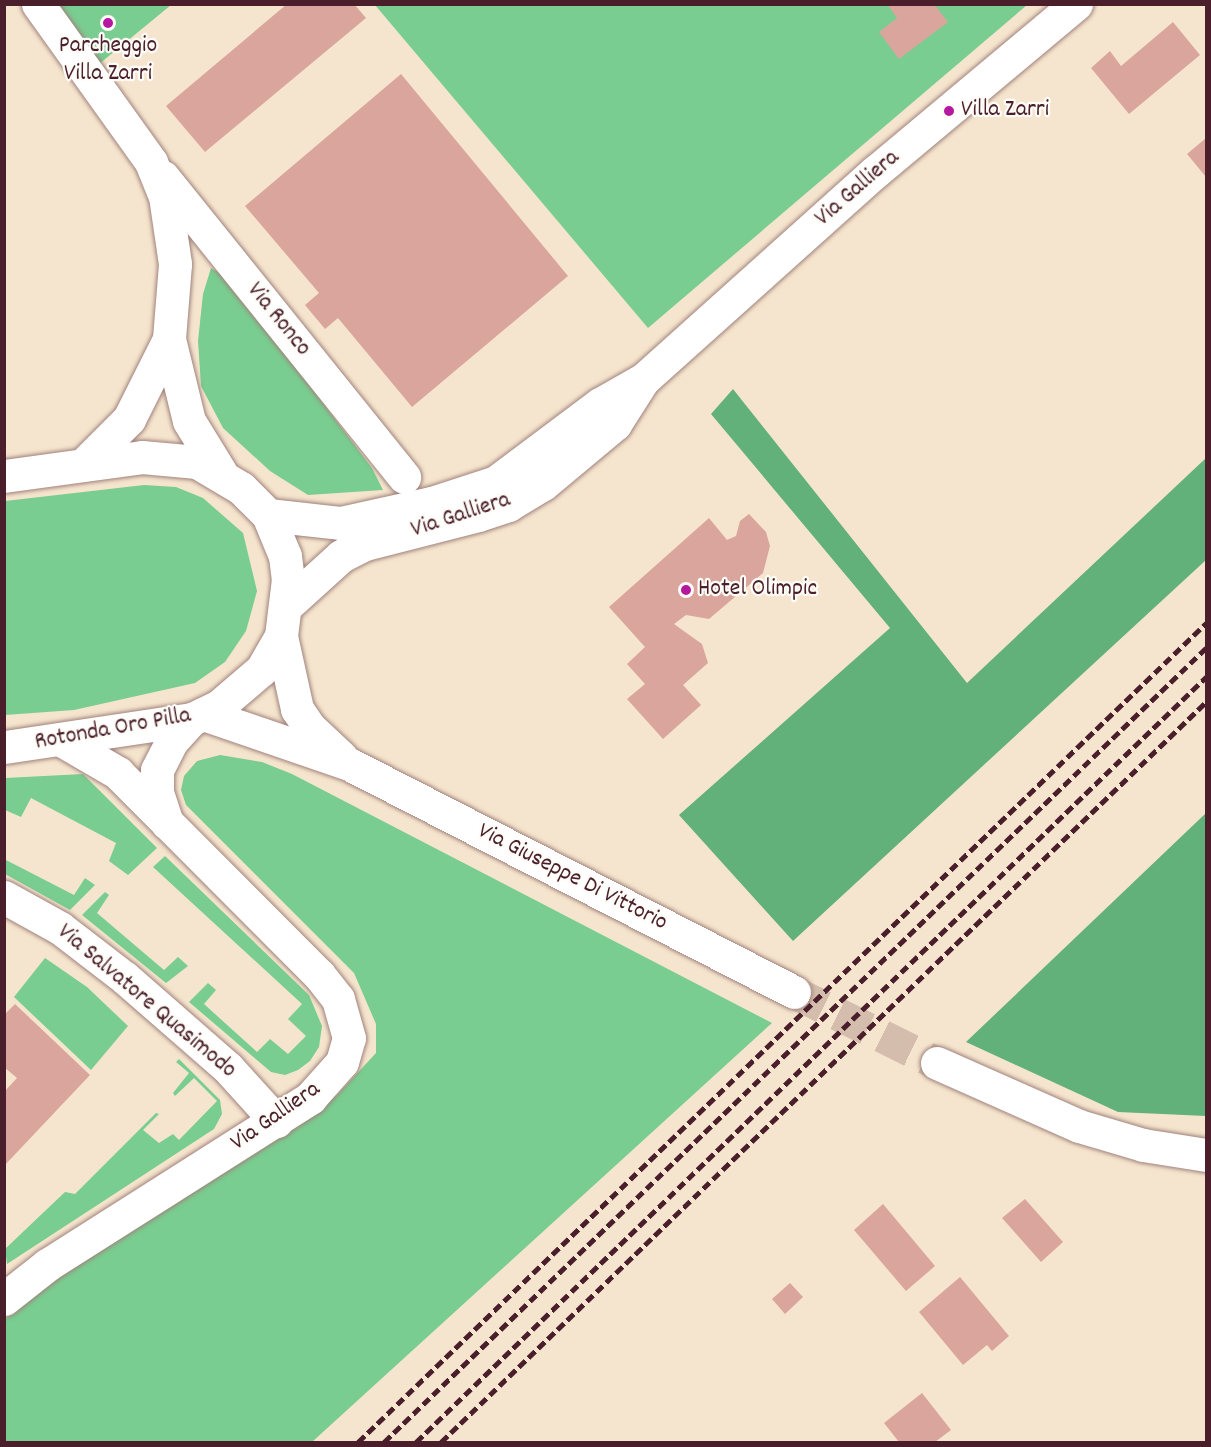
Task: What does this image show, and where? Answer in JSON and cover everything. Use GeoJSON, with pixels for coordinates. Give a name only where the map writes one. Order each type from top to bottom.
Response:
{"type":"FeatureCollection","features":[{"type":"Feature","properties":{"kind":"street","name":"Via Ronco"},"geometry":{"type":"LineString","coordinates":[[38,4],[151,162],[404,477]]}},
{"type":"Feature","properties":{"kind":"street","name":"Via Galliera"},"geometry":{"type":"LineString","coordinates":[[268,515],[340,523],[467,494],[496,482],[527,462],[600,404],[644,379],[875,172],[1076,4]]}},
{"type":"Feature","properties":{"kind":"street","name":"Via Ronco"},"geometry":{"type":"LineString","coordinates":[[151,162],[165,196],[176,264],[169,339],[189,421],[221,473]]}},
{"type":"Feature","properties":{"kind":"street","name":"Via Ronco"},"geometry":{"type":"LineString","coordinates":[[84,464],[129,419],[169,339]]}},
{"type":"Feature","properties":{"kind":"street","name":"Via Galliera"},"geometry":{"type":"LineString","coordinates":[[287,605],[341,556],[365,544],[508,505],[543,484],[615,424],[644,379]]}},
{"type":"Feature","properties":{"kind":"street","name":"Rotonda Oro Pilla"},"geometry":{"type":"LineString","coordinates":[[4,476],[142,457],[178,458],[221,473],[268,515],[285,556],[287,605],[281,636],[261,670],[219,706],[197,717],[63,741],[4,747]]}},
{"type":"Feature","properties":{"kind":"street","name":"Via Giuseppe Di Vittorio"},"geometry":{"type":"LineString","coordinates":[[281,636],[297,710],[309,727],[349,764]]}},
{"type":"Feature","properties":{"kind":"street","name":"Via Galliera"},"geometry":{"type":"LineString","coordinates":[[167,823],[157,793],[157,770],[171,742],[197,717]]}},
{"type":"Feature","properties":{"kind":"street","name":"Via Giuseppe Di Vittorio"},"geometry":{"type":"LineString","coordinates":[[197,717],[349,764],[794,992]]}},
{"type":"Feature","properties":{"kind":"street","name":"Via Galliera"},"geometry":{"type":"LineString","coordinates":[[4,1299],[47,1265],[276,1121],[327,1083],[342,1062],[349,1038],[346,1018],[338,999],[319,975],[118,773],[63,741]]}},
{"type":"Feature","properties":{"kind":"street","name":"Via Salvatore Quasimodo"},"geometry":{"type":"LineString","coordinates":[[4,897],[60,928],[125,978],[228,1068],[276,1121]]}},
{"type":"Feature","properties":{"kind":"street"},"geometry":{"type":"LineString","coordinates":[[937,1063],[1079,1126],[1143,1145],[1206,1155]]}},
{"type":"Feature","properties":{"kind":"green space"},"geometry":{"type":"Polygon","coordinates":[[[41,5],[171,5],[93,69],[41,5]]]}},
{"type":"Feature","properties":{"kind":"green space"},"geometry":{"type":"Polygon","coordinates":[[[375,5],[1027,5],[648,328],[375,5]]]}},
{"type":"Feature","properties":{"kind":"green space"},"geometry":{"type":"Polygon","coordinates":[[[211,268],[228,278],[372,468],[383,490],[308,495],[270,471],[223,428],[201,386],[198,341],[203,294],[211,268]]]}},
{"type":"Feature","properties":{"kind":"green space"},"geometry":{"type":"Polygon","coordinates":[[[733,389],[967,683],[1206,458],[1206,560],[793,941],[679,815],[890,628],[711,414],[733,389]]]}},
{"type":"Feature","properties":{"kind":"green space"},"geometry":{"type":"Polygon","coordinates":[[[144,485],[176,487],[203,498],[243,533],[257,591],[246,631],[225,662],[195,683],[74,710],[5,715],[5,501],[144,485]]]}},
{"type":"Feature","properties":{"kind":"green space"},"geometry":{"type":"Polygon","coordinates":[[[220,755],[262,762],[292,774],[772,1023],[312,1442],[5,1442],[5,1319],[79,1263],[177,1203],[337,1095],[376,1053],[376,1024],[354,973],[186,805],[181,790],[184,776],[197,761],[220,755]]]}},
{"type":"Feature","properties":{"kind":"green space"},"geometry":{"type":"Polygon","coordinates":[[[83,774],[157,848],[128,875],[109,861],[116,843],[31,798],[21,817],[5,810],[5,778],[83,774]]]}},
{"type":"Feature","properties":{"kind":"green space"},"geometry":{"type":"Polygon","coordinates":[[[1206,813],[1206,1116],[1118,1112],[966,1042],[1206,813]]]}},
{"type":"Feature","properties":{"kind":"green space"},"geometry":{"type":"Polygon","coordinates":[[[165,856],[309,995],[322,1026],[319,1047],[310,1061],[298,1070],[285,1075],[271,1072],[189,1002],[208,983],[216,990],[204,1004],[257,1052],[270,1039],[288,1054],[306,1036],[288,1019],[302,1004],[153,867],[165,856]]]}},
{"type":"Feature","properties":{"kind":"green space"},"geometry":{"type":"Polygon","coordinates":[[[4,859],[74,895],[85,878],[95,885],[70,910],[5,874],[4,859]]]}},
{"type":"Feature","properties":{"kind":"green space"},"geometry":{"type":"Polygon","coordinates":[[[105,892],[109,895],[97,913],[164,970],[178,957],[188,966],[166,983],[82,915],[105,892]]]}},
{"type":"Feature","properties":{"kind":"green space"},"geometry":{"type":"Polygon","coordinates":[[[45,958],[87,987],[128,1026],[91,1070],[14,997],[45,958]]]}},
{"type":"Feature","properties":{"kind":"green space"},"geometry":{"type":"Polygon","coordinates":[[[179,1059],[220,1100],[222,1114],[214,1129],[7,1264],[5,1249],[65,1192],[75,1194],[156,1113],[159,1114],[143,1130],[159,1143],[173,1134],[179,1140],[217,1101],[194,1078],[175,1096],[173,1093],[189,1073],[176,1062],[179,1059]]]}},
{"type":"Feature","properties":{"kind":"building"},"geometry":{"type":"Polygon","coordinates":[[[287,4],[354,4],[366,18],[205,152],[166,106],[287,4]]]}},
{"type":"Feature","properties":{"kind":"building"},"geometry":{"type":"Polygon","coordinates":[[[887,4],[934,4],[948,22],[899,59],[879,32],[897,18],[887,4]]]}},
{"type":"Feature","properties":{"kind":"building"},"geometry":{"type":"Polygon","coordinates":[[[1173,22],[1200,55],[1129,114],[1091,68],[1110,51],[1121,66],[1173,22]]]}},
{"type":"Feature","properties":{"kind":"building"},"geometry":{"type":"Polygon","coordinates":[[[401,74],[568,276],[412,407],[338,318],[325,329],[305,305],[319,293],[245,206],[401,74]]]}},
{"type":"Feature","properties":{"kind":"building"},"geometry":{"type":"Polygon","coordinates":[[[1206,138],[1206,177],[1187,154],[1206,138]]]}},
{"type":"Feature","properties":{"kind":"building","name":"Hotel Olimpic"},"geometry":{"type":"Polygon","coordinates":[[[749,514],[766,532],[770,546],[763,573],[709,619],[686,615],[674,624],[702,644],[708,663],[683,685],[701,705],[663,739],[627,699],[645,684],[627,664],[645,647],[609,607],[709,518],[727,540],[736,536],[740,521],[749,514]]]}},
{"type":"Feature","properties":{"kind":"building"},"geometry":{"type":"Polygon","coordinates":[[[15,1004],[90,1075],[4,1166],[4,1092],[17,1078],[4,1067],[4,1015],[15,1004]]]}},
{"type":"Feature","properties":{"kind":"building"},"geometry":{"type":"Polygon","coordinates":[[[1025,1199],[1063,1242],[1041,1262],[1002,1218],[1025,1199]]]}},
{"type":"Feature","properties":{"kind":"building"},"geometry":{"type":"Polygon","coordinates":[[[883,1204],[935,1266],[906,1291],[854,1230],[883,1204]]]}},
{"type":"Feature","properties":{"kind":"building"},"geometry":{"type":"Polygon","coordinates":[[[960,1277],[1009,1336],[992,1351],[987,1345],[963,1365],[919,1312],[960,1277]]]}},
{"type":"Feature","properties":{"kind":"building"},"geometry":{"type":"Polygon","coordinates":[[[790,1283],[803,1297],[785,1314],[772,1299],[790,1283]]]}},
{"type":"Feature","properties":{"kind":"building"},"geometry":{"type":"Polygon","coordinates":[[[922,1393],[951,1430],[935,1442],[899,1442],[884,1423],[922,1393]]]}},
{"type":"Feature","properties":{"kind":"tunnel"},"geometry":{"type":"LineString","coordinates":[[794,992],[937,1063]]}},
{"type":"Feature","properties":{"kind":"railway"},"geometry":{"type":"LineString","coordinates":[[358,1442],[1206,623]]}},
{"type":"Feature","properties":{"kind":"railway"},"geometry":{"type":"LineString","coordinates":[[384,1442],[1206,648]]}},
{"type":"Feature","properties":{"kind":"railway"},"geometry":{"type":"LineString","coordinates":[[416,1442],[1206,677]]}},
{"type":"Feature","properties":{"kind":"railway"},"geometry":{"type":"LineString","coordinates":[[441,1442],[1206,702]]}},
{"type":"Feature","properties":{"kind":"place","name":"Parcheggio Villa Zarri"},"geometry":{"type":"Point","coordinates":[108,23]}},
{"type":"Feature","properties":{"kind":"place","name":"Villa Zarri"},"geometry":{"type":"Point","coordinates":[949,111]}},
{"type":"Feature","properties":{"kind":"place","name":"Hotel Olimpic"},"geometry":{"type":"Point","coordinates":[686,590]}}]}
